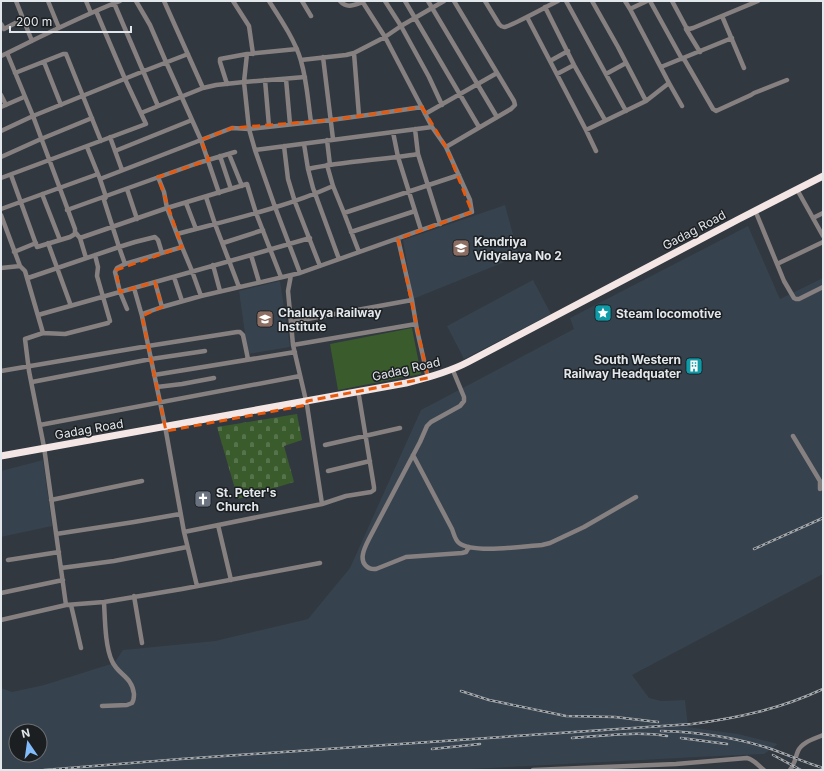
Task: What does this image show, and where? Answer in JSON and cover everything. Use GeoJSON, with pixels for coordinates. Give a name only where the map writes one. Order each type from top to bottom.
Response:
{"type":"FeatureCollection","features":[{"type":"Feature","properties":{"kind":"highway","name":"Gadag Road"},"geometry":{"type":"LineString","coordinates":[[1,460],[165,428],[307,403],[428,378],[468,362],[823,176]]}},
{"type":"Feature","properties":{"kind":"highway","name":"Gadag Road"},"geometry":{"type":"LineString","coordinates":[[307,403],[359,396],[406,387],[430,382],[454,373],[823,180]]}},
{"type":"Feature","properties":{"kind":"highway","name":"Gadag Road"},"geometry":{"type":"LineString","coordinates":[[1,456],[44,451]]}},
{"type":"Feature","properties":{"kind":"street"},"geometry":{"type":"LineString","coordinates":[[16,1],[32,41]]}},
{"type":"Feature","properties":{"kind":"street"},"geometry":{"type":"LineString","coordinates":[[48,1],[59,28]]}},
{"type":"Feature","properties":{"kind":"street"},"geometry":{"type":"LineString","coordinates":[[1,178],[146,124],[93,12],[86,1]]}},
{"type":"Feature","properties":{"kind":"street"},"geometry":{"type":"LineString","coordinates":[[1,56],[93,12],[108,3],[120,1]]}},
{"type":"Feature","properties":{"kind":"street"},"geometry":{"type":"LineString","coordinates":[[136,1],[150,25],[201,140],[219,193]]}},
{"type":"Feature","properties":{"kind":"street"},"geometry":{"type":"LineString","coordinates":[[164,1],[203,88]]}},
{"type":"Feature","properties":{"kind":"street"},"geometry":{"type":"LineString","coordinates":[[233,1],[249,26],[253,54]]}},
{"type":"Feature","properties":{"kind":"street"},"geometry":{"type":"LineString","coordinates":[[270,1],[297,49],[301,60],[305,77],[311,122]]}},
{"type":"Feature","properties":{"kind":"street"},"geometry":{"type":"LineString","coordinates":[[302,1],[311,16]]}},
{"type":"Feature","properties":{"kind":"street"},"geometry":{"type":"LineString","coordinates":[[142,314],[220,291],[300,273],[472,212],[470,200],[446,147],[432,127],[385,37],[362,1],[347,6],[343,5],[340,1]]}},
{"type":"Feature","properties":{"kind":"street"},"geometry":{"type":"LineString","coordinates":[[385,1],[401,26],[429,77],[442,105]]}},
{"type":"Feature","properties":{"kind":"street"},"geometry":{"type":"LineString","coordinates":[[405,1],[480,127]]}},
{"type":"Feature","properties":{"kind":"street"},"geometry":{"type":"LineString","coordinates":[[428,1],[497,117]]}},
{"type":"Feature","properties":{"kind":"street"},"geometry":{"type":"LineString","coordinates":[[301,60],[346,55],[354,52],[385,37],[444,1]]}},
{"type":"Feature","properties":{"kind":"street"},"geometry":{"type":"LineString","coordinates":[[446,147],[511,109],[515,105],[454,1]]}},
{"type":"Feature","properties":{"kind":"street"},"geometry":{"type":"LineString","coordinates":[[485,1],[498,24],[502,27],[527,17],[558,1]]}},
{"type":"Feature","properties":{"kind":"street"},"geometry":{"type":"LineString","coordinates":[[566,1],[626,111]]}},
{"type":"Feature","properties":{"kind":"street"},"geometry":{"type":"LineString","coordinates":[[592,1],[646,101]]}},
{"type":"Feature","properties":{"kind":"street"},"geometry":{"type":"LineString","coordinates":[[625,1],[682,106]]}},
{"type":"Feature","properties":{"kind":"street"},"geometry":{"type":"LineString","coordinates":[[630,9],[647,1]]}},
{"type":"Feature","properties":{"kind":"street"},"geometry":{"type":"LineString","coordinates":[[650,1],[682,59],[684,59],[713,109],[716,111],[754,93],[787,80]]}},
{"type":"Feature","properties":{"kind":"street"},"geometry":{"type":"LineString","coordinates":[[672,1],[686,27],[689,29],[758,1]]}},
{"type":"Feature","properties":{"kind":"street"},"geometry":{"type":"LineString","coordinates":[[114,3],[158,106]]}},
{"type":"Feature","properties":{"kind":"street"},"geometry":{"type":"LineString","coordinates":[[545,7],[574,65],[605,120]]}},
{"type":"Feature","properties":{"kind":"street"},"geometry":{"type":"LineString","coordinates":[[722,16],[744,68]]}},
{"type":"Feature","properties":{"kind":"street"},"geometry":{"type":"LineString","coordinates":[[527,17],[596,151]]}},
{"type":"Feature","properties":{"kind":"street"},"geometry":{"type":"LineString","coordinates":[[1,24],[4,30],[23,20]]}},
{"type":"Feature","properties":{"kind":"street"},"geometry":{"type":"LineString","coordinates":[[686,30],[700,52]]}},
{"type":"Feature","properties":{"kind":"street"},"geometry":{"type":"LineString","coordinates":[[661,67],[732,38]]}},
{"type":"Feature","properties":{"kind":"street"},"geometry":{"type":"LineString","coordinates":[[227,84],[220,60],[247,54],[297,49]]}},
{"type":"Feature","properties":{"kind":"street"},"geometry":{"type":"LineString","coordinates":[[550,61],[568,51]]}},
{"type":"Feature","properties":{"kind":"street"},"geometry":{"type":"LineString","coordinates":[[354,52],[359,116]]}},
{"type":"Feature","properties":{"kind":"street"},"geometry":{"type":"LineString","coordinates":[[7,53],[41,139],[75,232],[80,238],[86,258]]}},
{"type":"Feature","properties":{"kind":"street"},"geometry":{"type":"LineString","coordinates":[[15,73],[66,54],[101,141]]}},
{"type":"Feature","properties":{"kind":"street"},"geometry":{"type":"LineString","coordinates":[[1,131],[32,116],[188,54]]}},
{"type":"Feature","properties":{"kind":"street"},"geometry":{"type":"LineString","coordinates":[[247,54],[244,82],[248,129],[300,273]]}},
{"type":"Feature","properties":{"kind":"street"},"geometry":{"type":"LineString","coordinates":[[324,57],[333,140]]}},
{"type":"Feature","properties":{"kind":"street"},"geometry":{"type":"LineString","coordinates":[[44,62],[62,105]]}},
{"type":"Feature","properties":{"kind":"street"},"geometry":{"type":"LineString","coordinates":[[606,74],[626,63]]}},
{"type":"Feature","properties":{"kind":"street"},"geometry":{"type":"LineString","coordinates":[[557,74],[574,65]]}},
{"type":"Feature","properties":{"kind":"street"},"geometry":{"type":"LineString","coordinates":[[425,114],[497,73]]}},
{"type":"Feature","properties":{"kind":"street"},"geometry":{"type":"LineString","coordinates":[[141,113],[203,88],[216,85],[305,77]]}},
{"type":"Feature","properties":{"kind":"street"},"geometry":{"type":"LineString","coordinates":[[286,79],[290,124]]}},
{"type":"Feature","properties":{"kind":"street"},"geometry":{"type":"LineString","coordinates":[[265,80],[269,126]]}},
{"type":"Feature","properties":{"kind":"street"},"geometry":{"type":"LineString","coordinates":[[586,130],[646,101],[669,83]]}},
{"type":"Feature","properties":{"kind":"street"},"geometry":{"type":"LineString","coordinates":[[1,95],[3,106],[24,97]]}},
{"type":"Feature","properties":{"kind":"street"},"geometry":{"type":"LineString","coordinates":[[1,208],[59,188],[122,170],[232,128],[248,129],[331,120],[422,107]]}},
{"type":"Feature","properties":{"kind":"street"},"geometry":{"type":"LineString","coordinates":[[1,157],[92,118]]}},
{"type":"Feature","properties":{"kind":"street"},"geometry":{"type":"LineString","coordinates":[[115,151],[192,120]]}},
{"type":"Feature","properties":{"kind":"street"},"geometry":{"type":"LineString","coordinates":[[255,150],[432,127]]}},
{"type":"Feature","properties":{"kind":"street"},"geometry":{"type":"LineString","coordinates":[[414,129],[418,154],[440,224]]}},
{"type":"Feature","properties":{"kind":"street"},"geometry":{"type":"LineString","coordinates":[[394,132],[398,157],[421,230]]}},
{"type":"Feature","properties":{"kind":"street"},"geometry":{"type":"LineString","coordinates":[[110,137],[122,170]]}},
{"type":"Feature","properties":{"kind":"street"},"geometry":{"type":"LineString","coordinates":[[327,140],[328,165],[333,186],[359,252]]}},
{"type":"Feature","properties":{"kind":"street"},"geometry":{"type":"LineString","coordinates":[[304,144],[308,169],[315,194],[339,259]]}},
{"type":"Feature","properties":{"kind":"street"},"geometry":{"type":"LineString","coordinates":[[87,146],[106,197],[104,200],[125,264]]}},
{"type":"Feature","properties":{"kind":"street"},"geometry":{"type":"LineString","coordinates":[[284,146],[288,179],[295,202],[320,266]]}},
{"type":"Feature","properties":{"kind":"street"},"geometry":{"type":"LineString","coordinates":[[67,210],[158,177],[235,152]]}},
{"type":"Feature","properties":{"kind":"street"},"geometry":{"type":"LineString","coordinates":[[229,154],[242,186]]}},
{"type":"Feature","properties":{"kind":"street"},"geometry":{"type":"LineString","coordinates":[[308,169],[328,165],[418,154]]}},
{"type":"Feature","properties":{"kind":"street"},"geometry":{"type":"LineString","coordinates":[[220,156],[231,189]]}},
{"type":"Feature","properties":{"kind":"street"},"geometry":{"type":"LineString","coordinates":[[11,175],[37,247],[73,236],[75,232]]}},
{"type":"Feature","properties":{"kind":"street"},"geometry":{"type":"LineString","coordinates":[[344,213],[459,175]]}},
{"type":"Feature","properties":{"kind":"street"},"geometry":{"type":"LineString","coordinates":[[158,177],[177,234],[201,296]]}},
{"type":"Feature","properties":{"kind":"street"},"geometry":{"type":"LineString","coordinates":[[80,238],[168,208],[248,184],[256,213],[281,277]]}},
{"type":"Feature","properties":{"kind":"street"},"geometry":{"type":"LineString","coordinates":[[177,234],[295,202],[333,186]]}},
{"type":"Feature","properties":{"kind":"street"},"geometry":{"type":"LineString","coordinates":[[127,189],[137,219]]}},
{"type":"Feature","properties":{"kind":"street"},"geometry":{"type":"LineString","coordinates":[[799,193],[823,236]]}},
{"type":"Feature","properties":{"kind":"street"},"geometry":{"type":"LineString","coordinates":[[42,194],[60,240]]}},
{"type":"Feature","properties":{"kind":"street"},"geometry":{"type":"LineString","coordinates":[[206,197],[239,287]]}},
{"type":"Feature","properties":{"kind":"street"},"geometry":{"type":"LineString","coordinates":[[186,203],[196,229]]}},
{"type":"Feature","properties":{"kind":"street"},"geometry":{"type":"LineString","coordinates":[[351,232],[415,211]]}},
{"type":"Feature","properties":{"kind":"street"},"geometry":{"type":"LineString","coordinates":[[813,218],[823,213]]}},
{"type":"Feature","properties":{"kind":"street"},"geometry":{"type":"LineString","coordinates":[[1,215],[14,252],[20,266],[25,271],[28,278],[43,333]]}},
{"type":"Feature","properties":{"kind":"street"},"geometry":{"type":"LineString","coordinates":[[757,215],[784,281],[794,298],[799,299],[823,287]]}},
{"type":"Feature","properties":{"kind":"street"},"geometry":{"type":"LineString","coordinates":[[222,243],[263,230]]}},
{"type":"Feature","properties":{"kind":"street"},"geometry":{"type":"LineString","coordinates":[[28,278],[148,238],[156,237],[162,253]]}},
{"type":"Feature","properties":{"kind":"street"},"geometry":{"type":"LineString","coordinates":[[38,315],[310,238]]}},
{"type":"Feature","properties":{"kind":"street"},"geometry":{"type":"LineString","coordinates":[[398,239],[428,378]]}},
{"type":"Feature","properties":{"kind":"street"},"geometry":{"type":"LineString","coordinates":[[777,264],[823,242]]}},
{"type":"Feature","properties":{"kind":"street"},"geometry":{"type":"LineString","coordinates":[[14,252],[36,243]]}},
{"type":"Feature","properties":{"kind":"street"},"geometry":{"type":"LineString","coordinates":[[48,243],[71,306]]}},
{"type":"Feature","properties":{"kind":"street"},"geometry":{"type":"LineString","coordinates":[[127,309],[120,292],[115,272],[117,268],[125,264],[182,247]]}},
{"type":"Feature","properties":{"kind":"street"},"geometry":{"type":"LineString","coordinates":[[82,648],[63,580],[40,425],[25,340],[43,333],[65,334],[109,322],[97,276],[98,267],[95,255]]}},
{"type":"Feature","properties":{"kind":"street"},"geometry":{"type":"LineString","coordinates":[[251,255],[259,282]]}},
{"type":"Feature","properties":{"kind":"street"},"geometry":{"type":"LineString","coordinates":[[213,265],[220,291]]}},
{"type":"Feature","properties":{"kind":"street"},"geometry":{"type":"LineString","coordinates":[[1,268],[20,266]]}},
{"type":"Feature","properties":{"kind":"street"},"geometry":{"type":"LineString","coordinates":[[291,275],[288,291],[294,345],[307,403],[322,504]]}},
{"type":"Feature","properties":{"kind":"street"},"geometry":{"type":"LineString","coordinates":[[174,277],[182,302]]}},
{"type":"Feature","properties":{"kind":"street"},"geometry":{"type":"LineString","coordinates":[[156,282],[162,307]]}},
{"type":"Feature","properties":{"kind":"street"},"geometry":{"type":"LineString","coordinates":[[134,288],[142,314],[165,428],[180,514],[197,586]]}},
{"type":"Feature","properties":{"kind":"street"},"geometry":{"type":"LineString","coordinates":[[291,322],[412,300]]}},
{"type":"Feature","properties":{"kind":"street"},"geometry":{"type":"LineString","coordinates":[[294,345],[416,324]]}},
{"type":"Feature","properties":{"kind":"street"},"geometry":{"type":"LineString","coordinates":[[1,371],[240,332],[244,338],[248,359]]}},
{"type":"Feature","properties":{"kind":"street"},"geometry":{"type":"LineString","coordinates":[[32,382],[151,359],[205,351]]}},
{"type":"Feature","properties":{"kind":"street"},"geometry":{"type":"LineString","coordinates":[[154,375],[295,352]]}},
{"type":"Feature","properties":{"kind":"street"},"geometry":{"type":"LineString","coordinates":[[454,373],[464,397],[463,404],[431,422],[427,426],[370,538],[362,558],[366,567],[372,570],[406,557],[462,554],[469,548]]}},
{"type":"Feature","properties":{"kind":"street"},"geometry":{"type":"LineString","coordinates":[[40,425],[300,376]]}},
{"type":"Feature","properties":{"kind":"street"},"geometry":{"type":"LineString","coordinates":[[156,387],[214,378]]}},
{"type":"Feature","properties":{"kind":"street"},"geometry":{"type":"LineString","coordinates":[[184,532],[322,504],[346,496],[373,491],[374,487],[359,396]]}},
{"type":"Feature","properties":{"kind":"street"},"geometry":{"type":"LineString","coordinates":[[325,445],[400,428]]}},
{"type":"Feature","properties":{"kind":"street"},"geometry":{"type":"LineString","coordinates":[[793,436],[820,481],[820,489]]}},
{"type":"Feature","properties":{"kind":"street"},"geometry":{"type":"LineString","coordinates":[[413,455],[452,529],[457,542],[469,548],[489,549],[542,545],[550,543],[584,527],[636,497]]}},
{"type":"Feature","properties":{"kind":"street"},"geometry":{"type":"LineString","coordinates":[[328,471],[370,461]]}},
{"type":"Feature","properties":{"kind":"street"},"geometry":{"type":"LineString","coordinates":[[51,500],[142,481]]}},
{"type":"Feature","properties":{"kind":"street"},"geometry":{"type":"LineString","coordinates":[[56,534],[180,514]]}},
{"type":"Feature","properties":{"kind":"street"},"geometry":{"type":"LineString","coordinates":[[218,525],[231,580]]}},
{"type":"Feature","properties":{"kind":"street"},"geometry":{"type":"LineString","coordinates":[[61,568],[114,561],[187,547]]}},
{"type":"Feature","properties":{"kind":"street"},"geometry":{"type":"LineString","coordinates":[[8,560],[59,552]]}},
{"type":"Feature","properties":{"kind":"street"},"geometry":{"type":"LineString","coordinates":[[1,620],[69,605],[104,602],[320,563]]}},
{"type":"Feature","properties":{"kind":"street"},"geometry":{"type":"LineString","coordinates":[[1,592],[63,580]]}},
{"type":"Feature","properties":{"kind":"street"},"geometry":{"type":"LineString","coordinates":[[134,596],[142,643]]}},
{"type":"Feature","properties":{"kind":"street"},"geometry":{"type":"LineString","coordinates":[[102,706],[127,705],[132,703],[134,700],[130,681],[112,662],[108,648],[104,602]]}},
{"type":"Feature","properties":{"kind":"street"},"geometry":{"type":"LineString","coordinates":[[790,770],[800,747],[823,736]]}},
{"type":"Feature","properties":{"kind":"street"},"geometry":{"type":"LineString","coordinates":[[533,770],[629,768],[747,758],[754,761],[762,770]]}},
{"type":"Feature","properties":{"kind":"highlighted area"},"geometry":{"type":"Polygon","coordinates":[[[422,107],[446,147],[472,212],[398,239],[428,378],[307,401],[307,405],[166,431],[142,316],[162,307],[155,282],[120,292],[116,270],[182,247],[158,177],[209,160],[201,140],[232,128],[331,120],[422,107]]]}},
{"type":"Feature","properties":{"kind":"shaded area","name":"Kendriya Vidyalaya No 2"},"geometry":{"type":"Polygon","coordinates":[[[505,205],[519,256],[413,299],[403,240],[505,205]]]}},
{"type":"Feature","properties":{"kind":"shaded area"},"geometry":{"type":"Polygon","coordinates":[[[748,226],[780,299],[823,278],[823,574],[632,675],[649,698],[661,701],[685,700],[688,727],[738,734],[778,744],[764,754],[453,770],[1,770],[1,688],[12,692],[44,685],[114,663],[123,650],[215,641],[308,619],[350,568],[421,410],[574,329],[570,318],[748,226]]]}},
{"type":"Feature","properties":{"kind":"shaded area"},"geometry":{"type":"Polygon","coordinates":[[[533,280],[551,314],[464,359],[447,326],[533,280]]]}},
{"type":"Feature","properties":{"kind":"shaded area","name":"Chalukya Railway Institute"},"geometry":{"type":"Polygon","coordinates":[[[280,281],[290,347],[248,354],[239,291],[280,281]]]}},
{"type":"Feature","properties":{"kind":"shaded area"},"geometry":{"type":"Polygon","coordinates":[[[43,460],[52,526],[1,537],[1,471],[43,460]]]}},
{"type":"Feature","properties":{"kind":"green space"},"geometry":{"type":"Polygon","coordinates":[[[412,328],[421,374],[338,390],[330,344],[412,328]]]}},
{"type":"Feature","properties":{"kind":"green space"},"geometry":{"type":"Polygon","coordinates":[[[297,414],[302,440],[284,446],[294,482],[238,499],[217,427],[297,414]]]}},
{"type":"Feature","properties":{"kind":"railway"},"geometry":{"type":"LineString","coordinates":[[754,549],[823,518]]}},
{"type":"Feature","properties":{"kind":"railway"},"geometry":{"type":"LineString","coordinates":[[44,770],[181,759],[692,724],[759,712],[791,702],[823,689]]}},
{"type":"Feature","properties":{"kind":"railway"},"geometry":{"type":"LineString","coordinates":[[461,691],[489,700],[566,716],[615,717],[658,722]]}},
{"type":"Feature","properties":{"kind":"railway"},"geometry":{"type":"LineString","coordinates":[[661,731],[701,734],[742,741],[768,748],[823,768]]}},
{"type":"Feature","properties":{"kind":"railway"},"geometry":{"type":"LineString","coordinates":[[572,738],[631,734],[667,736]]}},
{"type":"Feature","properties":{"kind":"railway"},"geometry":{"type":"LineString","coordinates":[[681,738],[727,744]]}},
{"type":"Feature","properties":{"kind":"railway"},"geometry":{"type":"LineString","coordinates":[[432,749],[480,744]]}},
{"type":"Feature","properties":{"kind":"railway"},"geometry":{"type":"LineString","coordinates":[[773,755],[801,770]]}},
{"type":"Feature","properties":{"kind":"place","name":"Kendriya Vidyalaya No 2"},"geometry":{"type":"Point","coordinates":[461,248]}},
{"type":"Feature","properties":{"kind":"place","name":"Steam locomotive"},"geometry":{"type":"Point","coordinates":[603,313]}},
{"type":"Feature","properties":{"kind":"place","name":"Chalukya Railway Institute"},"geometry":{"type":"Point","coordinates":[265,319]}},
{"type":"Feature","properties":{"kind":"place","name":"South Western Railway Headquater"},"geometry":{"type":"Point","coordinates":[694,366]}},
{"type":"Feature","properties":{"kind":"place","name":"St. Peter's Church"},"geometry":{"type":"Point","coordinates":[203,499]}}]}
